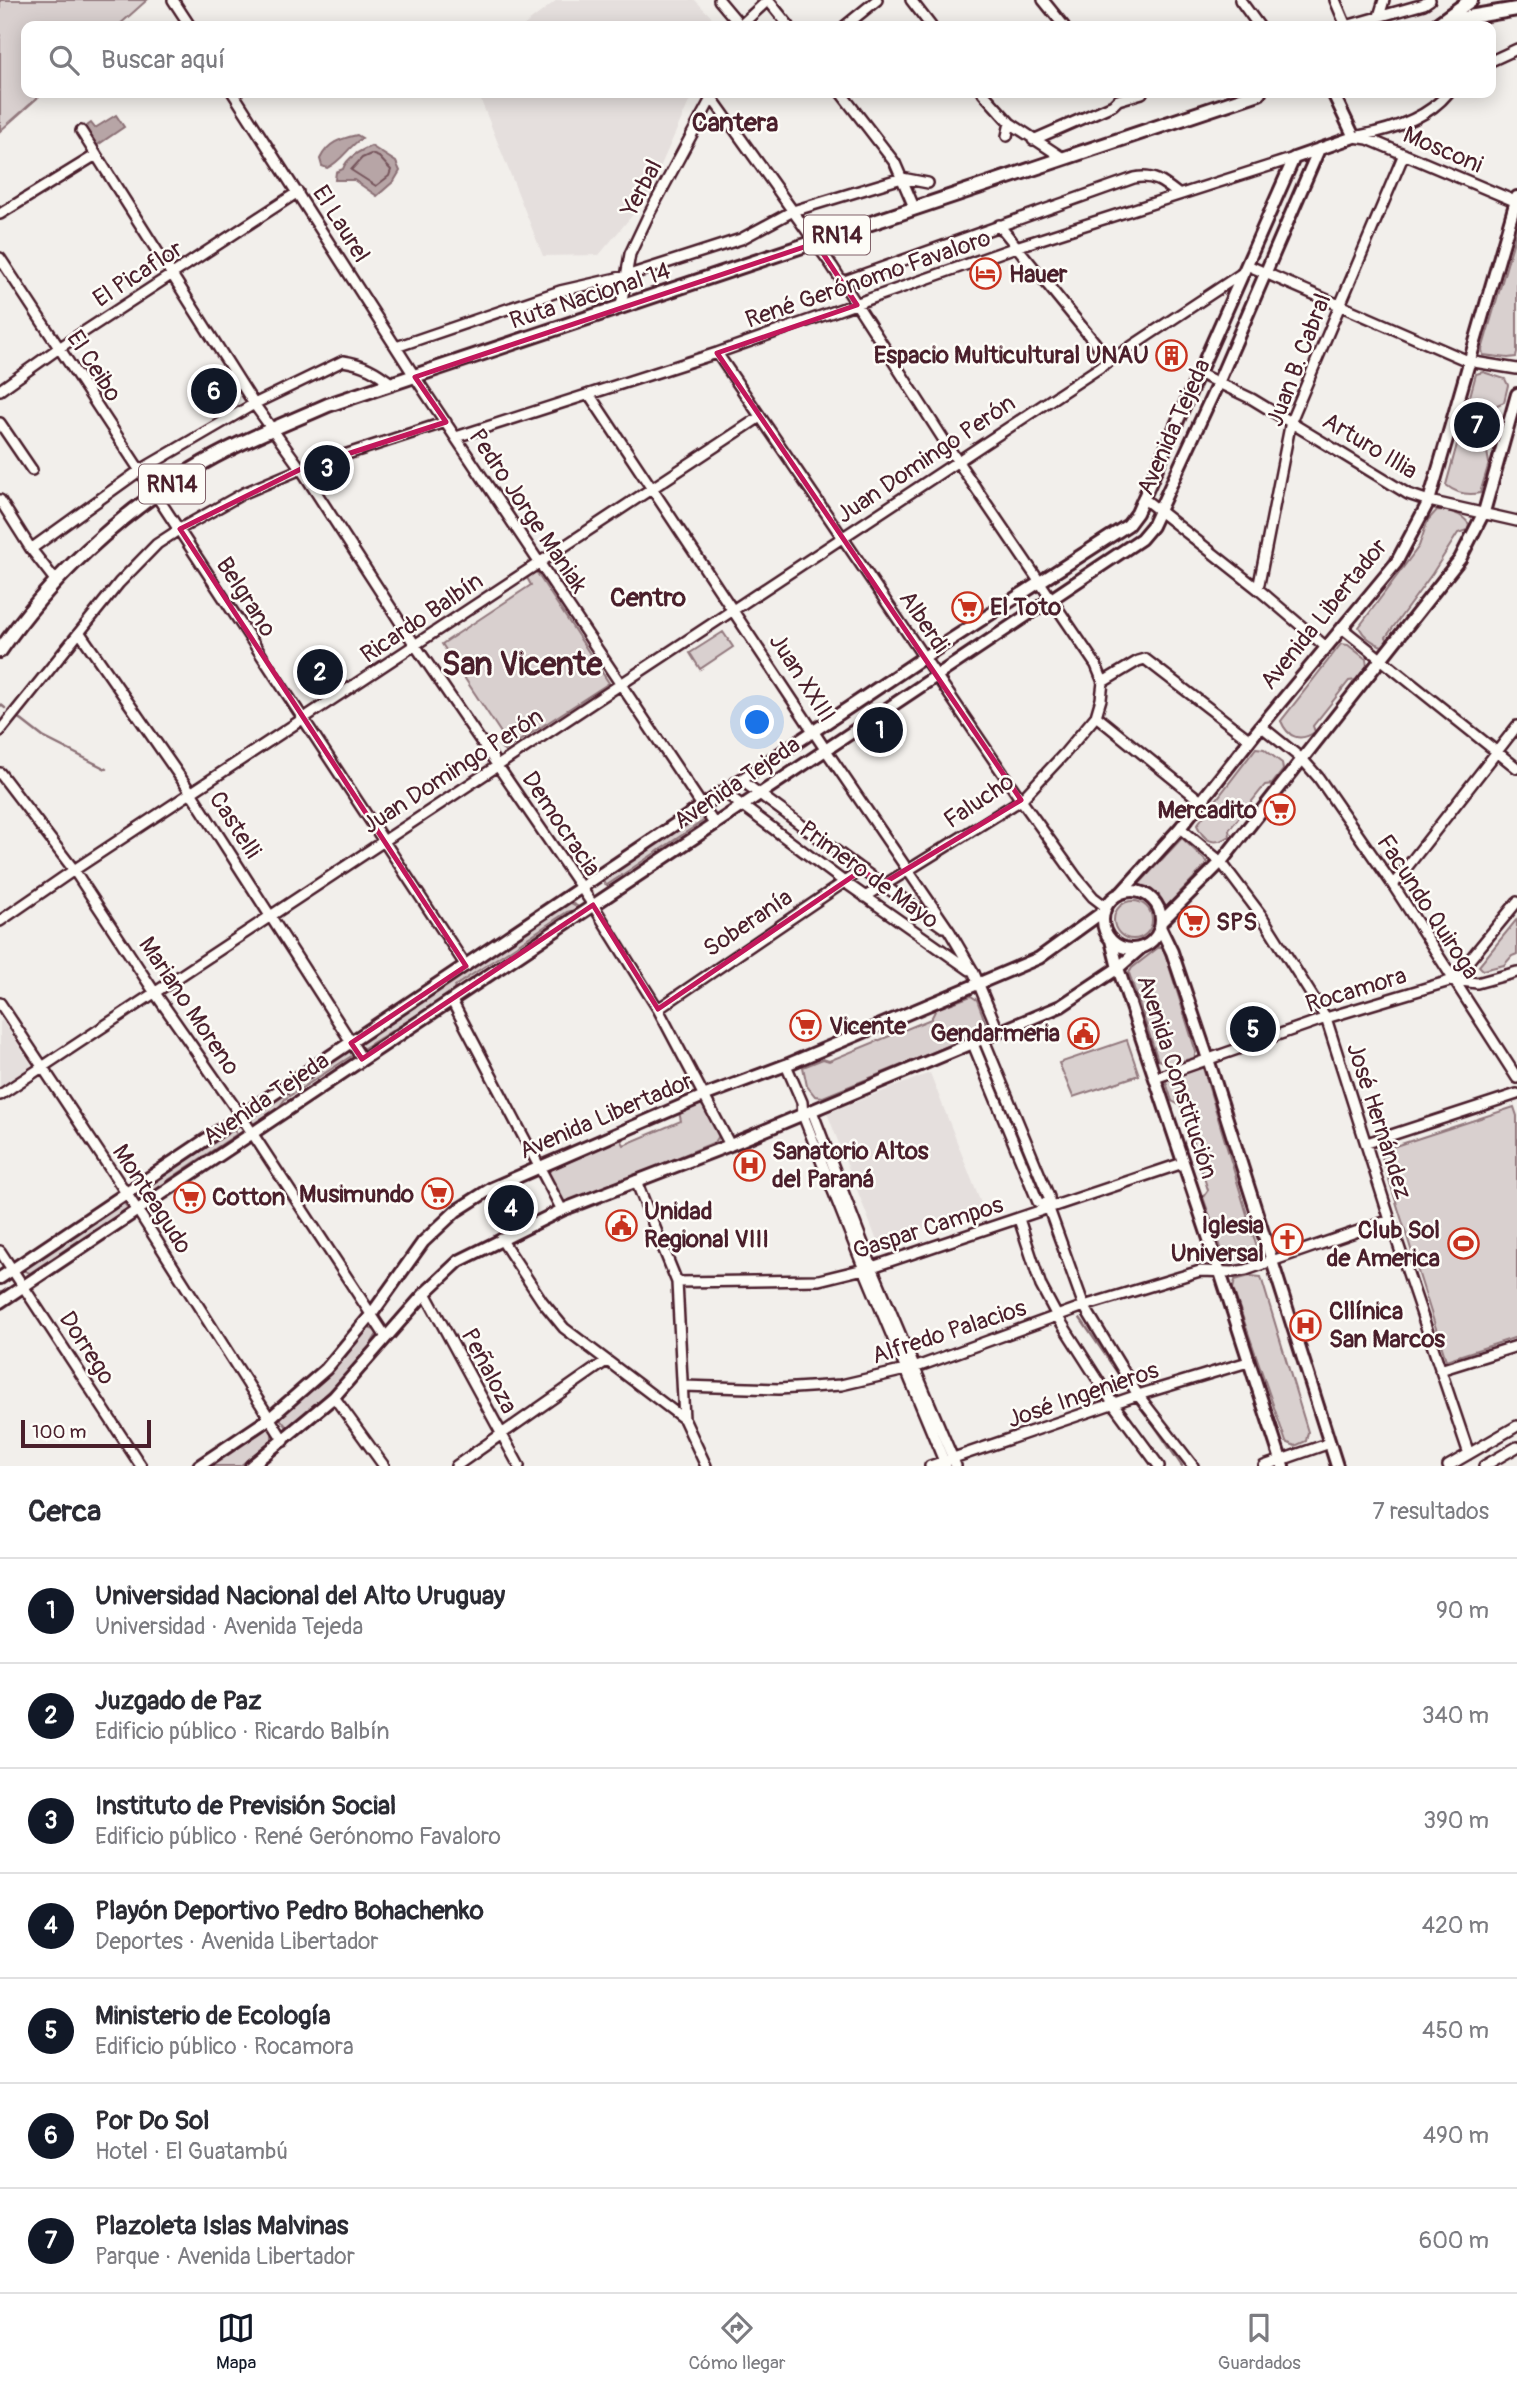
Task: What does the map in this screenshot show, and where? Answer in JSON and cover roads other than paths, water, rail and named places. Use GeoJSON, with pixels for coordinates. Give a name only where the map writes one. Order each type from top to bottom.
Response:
{"type":"FeatureCollection","features":[{"type":"Feature","properties":{"kind":"highway"},"geometry":{"type":"LineString","coordinates":[[1442,21],[1471,0]]}},
{"type":"Feature","properties":{"kind":"highway"},"geometry":{"type":"LineString","coordinates":[[1457,21],[1517,9]]}},
{"type":"Feature","properties":{"kind":"highway","name":"Ruta Nacional 14"},"geometry":{"type":"LineString","coordinates":[[0,651],[55,580],[155,495],[194,469],[272,429],[328,405],[1244,98]]}},
{"type":"Feature","properties":{"kind":"main road"},"geometry":{"type":"LineString","coordinates":[[1294,158],[1354,137],[1335,98]]}},
{"type":"Feature","properties":{"kind":"main road","name":"Avenida Tejeda"},"geometry":{"type":"LineString","coordinates":[[0,1302],[1141,539],[1152,526],[1218,383],[1319,149]]}},
{"type":"Feature","properties":{"kind":"main road","name":"Avenida Tejeda"},"geometry":{"type":"LineString","coordinates":[[0,1278],[924,657],[1128,525],[1137,513],[1200,374],[1294,158]]}},
{"type":"Feature","properties":{"kind":"main road","name":"Avenida Libertador"},"geometry":{"type":"LineString","coordinates":[[1121,893],[1202,802],[1396,563],[1429,501],[1517,200]]}},
{"type":"Feature","properties":{"kind":"main road"},"geometry":{"type":"LineString","coordinates":[[1160,925],[1221,862],[1460,559],[1484,512],[1517,394]]}},
{"type":"Feature","properties":{"kind":"main road"},"geometry":{"type":"LineString","coordinates":[[251,1466],[334,1397],[425,1293],[459,1261],[562,1210],[730,1145],[1061,1006],[1118,968],[1156,935],[1160,925],[1160,912],[1149,897],[1130,891],[1121,893],[1112,899],[1105,909],[1104,927],[1111,940],[1120,946],[1142,947]]}},
{"type":"Feature","properties":{"kind":"main road","name":"Avenida Libertador"},"geometry":{"type":"LineString","coordinates":[[199,1466],[270,1418],[326,1369],[371,1315],[423,1242],[456,1211],[492,1188],[706,1095],[786,1065],[1040,958],[1105,909]]}},
{"type":"Feature","properties":{"kind":"main road","name":"Avenida Constitución"},"geometry":{"type":"LineString","coordinates":[[1160,925],[1172,952],[1208,1059],[1337,1466]]}},
{"type":"Feature","properties":{"kind":"main road","name":"Avenida Constitución"},"geometry":{"type":"LineString","coordinates":[[1111,940],[1282,1463]]}},
{"type":"Feature","properties":{"kind":"street"},"geometry":{"type":"LineString","coordinates":[[173,0],[187,21]]}},
{"type":"Feature","properties":{"kind":"street"},"geometry":{"type":"LineString","coordinates":[[719,0],[736,21]]}},
{"type":"Feature","properties":{"kind":"street"},"geometry":{"type":"LineString","coordinates":[[745,21],[768,0],[785,21]]}},
{"type":"Feature","properties":{"kind":"street"},"geometry":{"type":"LineString","coordinates":[[851,21],[877,0]]}},
{"type":"Feature","properties":{"kind":"street"},"geometry":{"type":"LineString","coordinates":[[911,0],[927,21]]}},
{"type":"Feature","properties":{"kind":"street"},"geometry":{"type":"LineString","coordinates":[[1043,0],[1060,21]]}},
{"type":"Feature","properties":{"kind":"street"},"geometry":{"type":"LineString","coordinates":[[1240,0],[1255,21]]}},
{"type":"Feature","properties":{"kind":"street"},"geometry":{"type":"LineString","coordinates":[[1377,21],[1384,0]]}},
{"type":"Feature","properties":{"kind":"street"},"geometry":{"type":"LineString","coordinates":[[1379,21],[1430,0]]}},
{"type":"Feature","properties":{"kind":"street"},"geometry":{"type":"LineString","coordinates":[[1339,3],[1344,21]]}},
{"type":"Feature","properties":{"kind":"street"},"geometry":{"type":"LineString","coordinates":[[1496,59],[1517,49]]}},
{"type":"Feature","properties":{"kind":"street","name":"El Laurel"},"geometry":{"type":"LineString","coordinates":[[236,98],[415,377]]}},
{"type":"Feature","properties":{"kind":"street","name":"Yerbal"},"geometry":{"type":"LineString","coordinates":[[621,306],[630,254],[711,98]]}},
{"type":"Feature","properties":{"kind":"street"},"geometry":{"type":"LineString","coordinates":[[715,98],[816,243],[958,462],[1096,664],[1103,682],[1096,716],[1202,802]]}},
{"type":"Feature","properties":{"kind":"street"},"geometry":{"type":"LineString","coordinates":[[845,98],[895,163],[914,207]]}},
{"type":"Feature","properties":{"kind":"street"},"geometry":{"type":"LineString","coordinates":[[988,98],[1010,123],[1063,158]]}},
{"type":"Feature","properties":{"kind":"street"},"geometry":{"type":"LineString","coordinates":[[1033,140],[1113,106],[1116,98]]}},
{"type":"Feature","properties":{"kind":"street"},"geometry":{"type":"LineString","coordinates":[[1354,137],[1405,124],[1444,98]]}},
{"type":"Feature","properties":{"kind":"street"},"geometry":{"type":"LineString","coordinates":[[1007,136],[1010,123]]}},
{"type":"Feature","properties":{"kind":"street","name":"Democracia"},"geometry":{"type":"LineString","coordinates":[[81,131],[254,404],[301,468],[415,645],[593,905],[658,1009],[706,1095],[730,1145]]}},
{"type":"Feature","properties":{"kind":"street","name":"Mosconi"},"geometry":{"type":"LineString","coordinates":[[1354,137],[1368,139],[1517,200]]}},
{"type":"Feature","properties":{"kind":"street","name":"Juan B. Cabral"},"geometry":{"type":"LineString","coordinates":[[1258,589],[1292,421],[1404,154]]}},
{"type":"Feature","properties":{"kind":"street"},"geometry":{"type":"LineString","coordinates":[[0,214],[96,155]]}},
{"type":"Feature","properties":{"kind":"street","name":"René Gerónomo Favaloro"},"geometry":{"type":"LineString","coordinates":[[456,437],[716,353],[1016,247],[1294,158]]}},
{"type":"Feature","properties":{"kind":"street"},"geometry":{"type":"LineString","coordinates":[[842,282],[1134,178],[1148,175],[1162,181],[1178,194]]}},
{"type":"Feature","properties":{"kind":"street"},"geometry":{"type":"LineString","coordinates":[[396,347],[560,291],[626,276],[741,239],[793,211],[902,178],[928,183]]}},
{"type":"Feature","properties":{"kind":"street","name":"El Picaflor"},"geometry":{"type":"LineString","coordinates":[[0,390],[59,348],[298,192]]}},
{"type":"Feature","properties":{"kind":"street"},"geometry":{"type":"LineString","coordinates":[[999,225],[1110,360]]}},
{"type":"Feature","properties":{"kind":"street","name":"El Ceibo"},"geometry":{"type":"LineString","coordinates":[[0,258],[155,495]]}},
{"type":"Feature","properties":{"kind":"street"},"geometry":{"type":"LineString","coordinates":[[1245,269],[1266,273],[1468,361],[1517,369]]}},
{"type":"Feature","properties":{"kind":"street","name":"Juan Domingo Perón"},"geometry":{"type":"LineString","coordinates":[[0,1095],[958,462],[1245,269]]}},
{"type":"Feature","properties":{"kind":"street","name":"Alberdi"},"geometry":{"type":"LineString","coordinates":[[716,353],[1021,800],[1077,878],[1105,909]]}},
{"type":"Feature","properties":{"kind":"street"},"geometry":{"type":"LineString","coordinates":[[31,549],[139,471],[254,404],[343,361],[357,363],[375,371],[392,384]]}},
{"type":"Feature","properties":{"kind":"street","name":"Arturo Illia"},"geometry":{"type":"LineString","coordinates":[[1200,374],[1252,398],[1292,421],[1408,494],[1517,521]]}},
{"type":"Feature","properties":{"kind":"street","name":"Pedro Jorge Maniak"},"geometry":{"type":"LineString","coordinates":[[415,377],[715,825]]}},
{"type":"Feature","properties":{"kind":"street","name":"Juan XXIII"},"geometry":{"type":"LineString","coordinates":[[589,394],[950,932],[974,973],[999,1033]]}},
{"type":"Feature","properties":{"kind":"street","name":"Ricardo Balbín"},"geometry":{"type":"LineString","coordinates":[[0,921],[760,417]]}},
{"type":"Feature","properties":{"kind":"street"},"geometry":{"type":"LineString","coordinates":[[0,731],[119,583],[158,544],[244,493],[301,468],[446,422]]}},
{"type":"Feature","properties":{"kind":"street"},"geometry":{"type":"LineString","coordinates":[[0,423],[32,470]]}},
{"type":"Feature","properties":{"kind":"street","name":"Belgrano"},"geometry":{"type":"LineString","coordinates":[[155,495],[180,529],[466,966]]}},
{"type":"Feature","properties":{"kind":"street"},"geometry":{"type":"LineString","coordinates":[[1143,498],[1326,647]]}},
{"type":"Feature","properties":{"kind":"street"},"geometry":{"type":"LineString","coordinates":[[0,500],[31,549],[55,580]]}},
{"type":"Feature","properties":{"kind":"street"},"geometry":{"type":"LineString","coordinates":[[1342,628],[1517,768]]}},
{"type":"Feature","properties":{"kind":"street","name":"Castelli"},"geometry":{"type":"LineString","coordinates":[[80,634],[192,794],[362,1059]]}},
{"type":"Feature","properties":{"kind":"street"},"geometry":{"type":"LineString","coordinates":[[1103,682],[1138,660],[1145,659],[1250,740]]}},
{"type":"Feature","properties":{"kind":"street","name":"Falucho"},"geometry":{"type":"LineString","coordinates":[[865,897],[1021,800],[1096,716]]}},
{"type":"Feature","properties":{"kind":"street","name":"Facundo Quiroga"},"geometry":{"type":"LineString","coordinates":[[1261,726],[1303,760],[1318,777],[1393,885],[1517,1078]]}},
{"type":"Feature","properties":{"kind":"street"},"geometry":{"type":"LineString","coordinates":[[1393,885],[1517,726]]}},
{"type":"Feature","properties":{"kind":"street","name":"Mariano Moreno"},"geometry":{"type":"LineString","coordinates":[[0,772],[74,870],[241,1116],[386,1337]]}},
{"type":"Feature","properties":{"kind":"street","name":"Primero de Mayo"},"geometry":{"type":"LineString","coordinates":[[742,781],[950,932]]}},
{"type":"Feature","properties":{"kind":"street","name":"Primero de Mayo"},"geometry":{"type":"LineString","coordinates":[[724,792],[865,897],[974,973]]}},
{"type":"Feature","properties":{"kind":"street","name":"José Hernández"},"geometry":{"type":"LineString","coordinates":[[1180,828],[1221,862],[1261,915],[1326,1018],[1469,1454]]}},
{"type":"Feature","properties":{"kind":"street","name":"Soberanía"},"geometry":{"type":"LineString","coordinates":[[658,1009],[862,870]]}},
{"type":"Feature","properties":{"kind":"street"},"geometry":{"type":"LineString","coordinates":[[1453,980],[1517,902]]}},
{"type":"Feature","properties":{"kind":"street","name":"Rocamora"},"geometry":{"type":"LineString","coordinates":[[1155,1078],[1326,1018],[1453,980],[1478,983],[1517,972]]}},
{"type":"Feature","properties":{"kind":"street"},"geometry":{"type":"LineString","coordinates":[[452,1001],[562,1210]]}},
{"type":"Feature","properties":{"kind":"street","name":"Monteagudo"},"geometry":{"type":"LineString","coordinates":[[0,1003],[138,1211],[284,1441]]}},
{"type":"Feature","properties":{"kind":"street"},"geometry":{"type":"LineString","coordinates":[[979,1042],[992,1057],[1049,1197],[1048,1207],[1084,1307],[1138,1395],[1193,1466]]}},
{"type":"Feature","properties":{"kind":"street"},"geometry":{"type":"LineString","coordinates":[[979,1042],[1038,1202],[1048,1207]]}},
{"type":"Feature","properties":{"kind":"street"},"geometry":{"type":"LineString","coordinates":[[786,1065],[950,1463]]}},
{"type":"Feature","properties":{"kind":"street"},"geometry":{"type":"LineString","coordinates":[[1367,1143],[1517,1094]]}},
{"type":"Feature","properties":{"kind":"street","name":"Gaspar Campos"},"geometry":{"type":"LineString","coordinates":[[677,1282],[819,1280],[868,1268],[1183,1163]]}},
{"type":"Feature","properties":{"kind":"street"},"geometry":{"type":"LineString","coordinates":[[636,1181],[677,1282],[684,1419],[706,1466]]}},
{"type":"Feature","properties":{"kind":"street"},"geometry":{"type":"LineString","coordinates":[[1019,1219],[1041,1286],[1057,1316],[1114,1405],[1159,1466]]}},
{"type":"Feature","properties":{"kind":"street","name":"Alfredo Palacios"},"geometry":{"type":"LineString","coordinates":[[683,1386],[779,1389],[841,1385],[910,1369],[1057,1316],[1200,1271],[1246,1270],[1391,1220]]}},
{"type":"Feature","properties":{"kind":"street"},"geometry":{"type":"LineString","coordinates":[[501,1239],[542,1301],[564,1328],[684,1419]]}},
{"type":"Feature","properties":{"kind":"street","name":"Dorrego"},"geometry":{"type":"LineString","coordinates":[[0,1251],[141,1466]]}},
{"type":"Feature","properties":{"kind":"street","name":"Peñaloza"},"geometry":{"type":"LineString","coordinates":[[425,1293],[519,1466]]}},
{"type":"Feature","properties":{"kind":"street"},"geometry":{"type":"LineString","coordinates":[[1440,1370],[1517,1346]]}},
{"type":"Feature","properties":{"kind":"street"},"geometry":{"type":"LineString","coordinates":[[456,1466],[607,1362]]}},
{"type":"Feature","properties":{"kind":"street","name":"José Ingenieros"},"geometry":{"type":"LineString","coordinates":[[930,1466],[950,1463],[1138,1395],[1248,1362]]}},
{"type":"Feature","properties":{"kind":"street"},"geometry":{"type":"LineString","coordinates":[[334,1397],[384,1466]]}},
{"type":"Feature","properties":{"kind":"street"},"geometry":{"type":"LineString","coordinates":[[1448,1466],[1517,1426]]}},
{"type":"Feature","properties":{"kind":"street"},"geometry":{"type":"LineString","coordinates":[[1264,1466],[1282,1463],[1330,1443]]}},
{"type":"Feature","properties":{"kind":"street"},"geometry":{"type":"LineString","coordinates":[[1484,1466],[1496,1463],[1517,1447]]}},
{"type":"Feature","properties":{"kind":"water"},"geometry":{"type":"Polygon","coordinates":[[[116,115],[124,127],[96,146],[84,128],[91,123],[95,128],[116,115]]]}},
{"type":"Feature","properties":{"kind":"water"},"geometry":{"type":"Polygon","coordinates":[[[357,135],[362,138],[337,162],[327,168],[322,166],[320,159],[331,145],[357,135]]]}},
{"type":"Feature","properties":{"kind":"water"},"geometry":{"type":"Polygon","coordinates":[[[371,146],[396,162],[400,171],[394,181],[377,196],[354,180],[335,180],[336,172],[343,169],[358,152],[371,146]]]}},
{"type":"Feature","properties":{"kind":"waterway"},"geometry":{"type":"LineString","coordinates":[[0,704],[5,708]]}},
{"type":"Feature","properties":{"kind":"waterway"},"geometry":{"type":"LineString","coordinates":[[16,716],[43,737],[106,769]]}},
{"type":"Feature","properties":{"kind":"waterway"},"geometry":{"type":"LineString","coordinates":[[1080,1318],[1130,1391]]}},
{"type":"Feature","properties":{"kind":"waterway"},"geometry":{"type":"LineString","coordinates":[[1141,1406],[1182,1466]]}},
{"type":"Feature","properties":{"kind":"place","name":"Hauer"},"geometry":{"type":"Point","coordinates":[986,274]}},
{"type":"Feature","properties":{"kind":"place","name":"Espacio Multicultural UNAU"},"geometry":{"type":"Point","coordinates":[1172,355]}},
{"type":"Feature","properties":{"kind":"place","name":"Por Do Sol"},"geometry":{"type":"Point","coordinates":[214,391]}},
{"type":"Feature","properties":{"kind":"place","name":"Plazoleta Islas Malvinas"},"geometry":{"type":"Point","coordinates":[1477,425]}},
{"type":"Feature","properties":{"kind":"place","name":"Instituto de Previsión Social"},"geometry":{"type":"Point","coordinates":[327,468]}},
{"type":"Feature","properties":{"kind":"place","name":"El Toto"},"geometry":{"type":"Point","coordinates":[967,607]}},
{"type":"Feature","properties":{"kind":"place","name":"Juzgado de Paz"},"geometry":{"type":"Point","coordinates":[320,672]}},
{"type":"Feature","properties":{"kind":"place","name":"Universidad Nacional del Alto Uruguay"},"geometry":{"type":"Point","coordinates":[880,730]}},
{"type":"Feature","properties":{"kind":"place","name":"Mercadito"},"geometry":{"type":"Point","coordinates":[1280,810]}},
{"type":"Feature","properties":{"kind":"place","name":"SPS"},"geometry":{"type":"Point","coordinates":[1193,922]}},
{"type":"Feature","properties":{"kind":"place","name":"Vicente"},"geometry":{"type":"Point","coordinates":[806,1026]}},
{"type":"Feature","properties":{"kind":"place","name":"Ministerio de Ecología"},"geometry":{"type":"Point","coordinates":[1253,1029]}},
{"type":"Feature","properties":{"kind":"place","name":"Gendarmeria"},"geometry":{"type":"Point","coordinates":[1083,1033]}},
{"type":"Feature","properties":{"kind":"place","name":"Sanatorio Altos del Paraná"},"geometry":{"type":"Point","coordinates":[749,1165]}},
{"type":"Feature","properties":{"kind":"place","name":"Musimundo"},"geometry":{"type":"Point","coordinates":[437,1194]}},
{"type":"Feature","properties":{"kind":"place","name":"Cotton"},"geometry":{"type":"Point","coordinates":[189,1197]}},
{"type":"Feature","properties":{"kind":"place","name":"Playón Deportivo Pedro Bohachenko"},"geometry":{"type":"Point","coordinates":[511,1208]}},
{"type":"Feature","properties":{"kind":"place","name":"Unidad Regional VIII"},"geometry":{"type":"Point","coordinates":[621,1225]}},
{"type":"Feature","properties":{"kind":"place","name":"Iglesia Universal"},"geometry":{"type":"Point","coordinates":[1287,1239]}},
{"type":"Feature","properties":{"kind":"place","name":"Club Sol de America"},"geometry":{"type":"Point","coordinates":[1463,1244]}},
{"type":"Feature","properties":{"kind":"place","name":"Cllínica San Marcos"},"geometry":{"type":"Point","coordinates":[1306,1325]}},
{"type":"Feature","properties":{"kind":"district","name":"Cantera"},"geometry":{"type":"Point","coordinates":[735,123]}},
{"type":"Feature","properties":{"kind":"district","name":"Centro"},"geometry":{"type":"Point","coordinates":[648,598]}},
{"type":"Feature","properties":{"kind":"district","name":"San Vicente"},"geometry":{"type":"Point","coordinates":[522,665]}}]}
